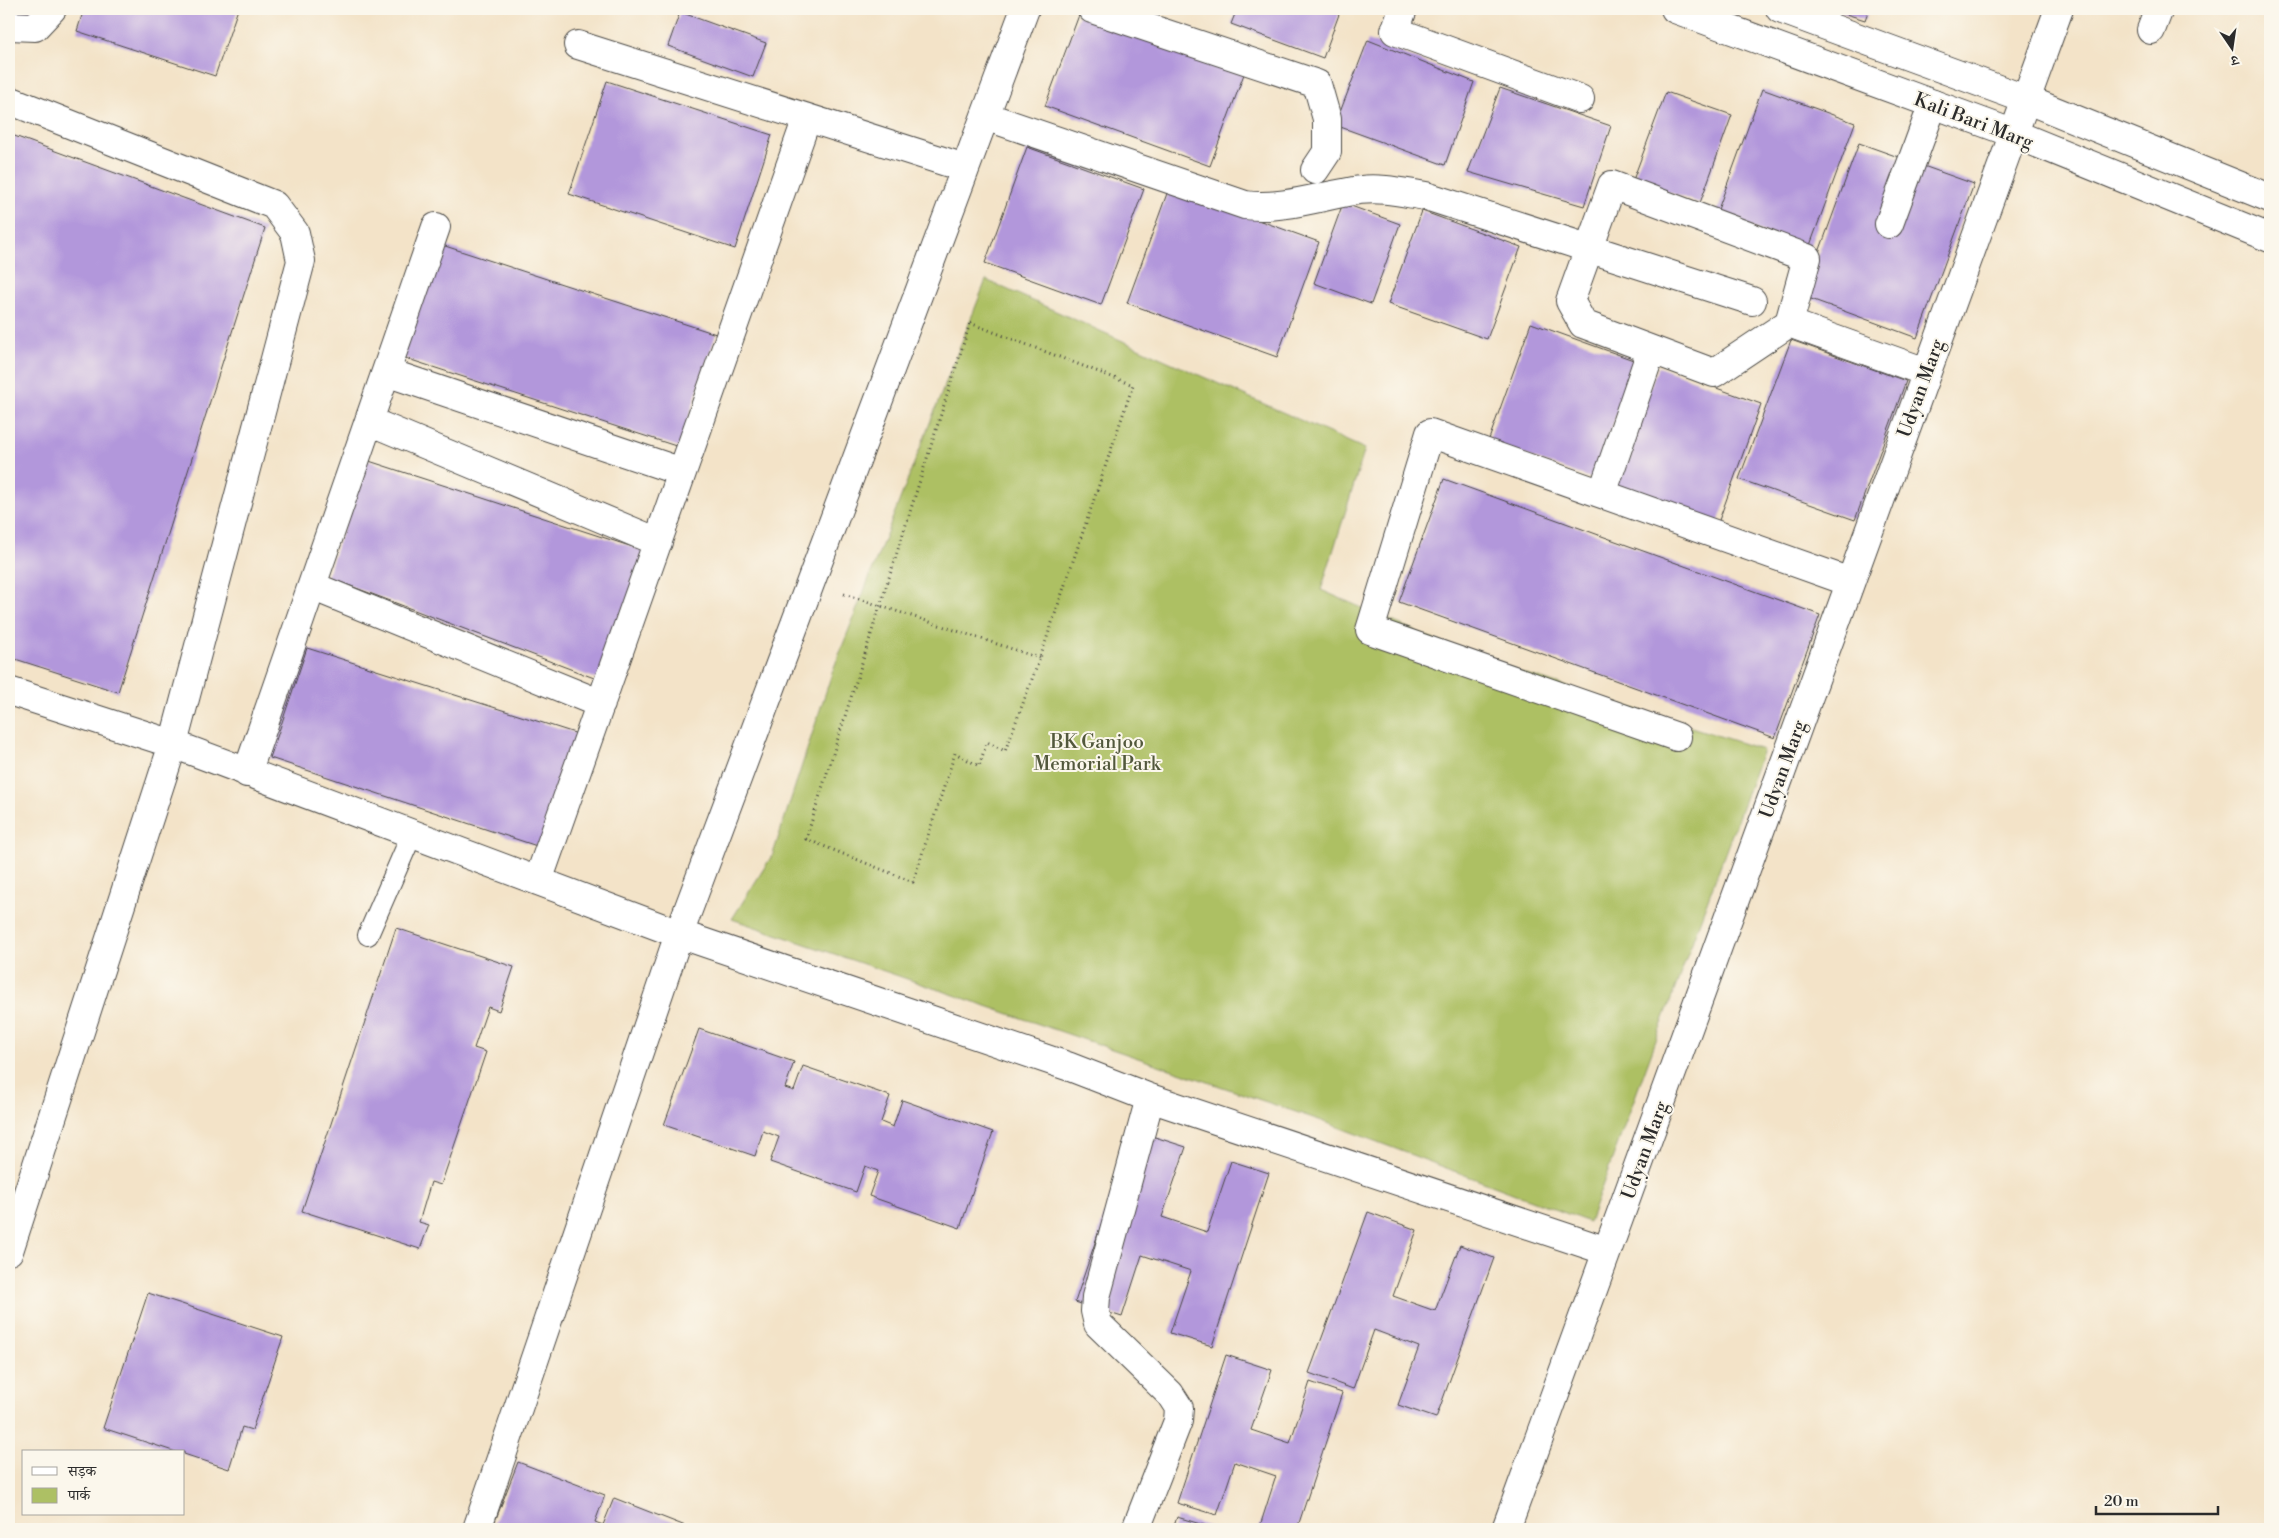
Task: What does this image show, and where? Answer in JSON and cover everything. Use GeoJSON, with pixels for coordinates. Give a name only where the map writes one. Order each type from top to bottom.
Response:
{"type":"FeatureCollection","features":[{"type":"Feature","properties":{"kind":"street"},"geometry":{"type":"LineString","coordinates":[[9,26],[35,27],[52,9]]}},
{"type":"Feature","properties":{"kind":"street"},"geometry":{"type":"LineString","coordinates":[[476,1529],[679,934],[1025,9]]}},
{"type":"Feature","properties":{"kind":"street"},"geometry":{"type":"LineString","coordinates":[[1092,9],[1317,84],[1327,119],[1327,152],[1315,170]]}},
{"type":"Feature","properties":{"kind":"street"},"geometry":{"type":"LineString","coordinates":[[1403,9],[1395,31],[1580,99]]}},
{"type":"Feature","properties":{"kind":"street","name":"Kali Bari Marg"},"geometry":{"type":"LineString","coordinates":[[1675,9],[2012,133],[2270,238]]}},
{"type":"Feature","properties":{"kind":"street","name":"Kali Bari Marg"},"geometry":{"type":"LineString","coordinates":[[1780,9],[2025,99],[2270,198]]}},
{"type":"Feature","properties":{"kind":"street","name":"Udyan Marg"},"geometry":{"type":"LineString","coordinates":[[1506,1529],[2012,133],[2059,9]]}},
{"type":"Feature","properties":{"kind":"street"},"geometry":{"type":"LineString","coordinates":[[578,46],[965,168]]}},
{"type":"Feature","properties":{"kind":"street"},"geometry":{"type":"LineString","coordinates":[[9,100],[274,206],[294,233],[300,261],[173,744],[9,1251]]}},
{"type":"Feature","properties":{"kind":"street"},"geometry":{"type":"LineString","coordinates":[[1889,224],[1933,104]]}},
{"type":"Feature","properties":{"kind":"street"},"geometry":{"type":"LineString","coordinates":[[985,116],[1245,205],[1273,206],[1361,190],[1378,189],[1426,196],[1752,301]]}},
{"type":"Feature","properties":{"kind":"street"},"geometry":{"type":"LineString","coordinates":[[538,881],[807,118]]}},
{"type":"Feature","properties":{"kind":"street"},"geometry":{"type":"LineString","coordinates":[[1612,185],[1808,258],[1788,323],[1714,373],[1583,324],[1570,301],[1589,248],[1612,185]]}},
{"type":"Feature","properties":{"kind":"street"},"geometry":{"type":"LineString","coordinates":[[247,773],[436,227]]}},
{"type":"Feature","properties":{"kind":"street"},"geometry":{"type":"LineString","coordinates":[[1788,323],[1926,372]]}},
{"type":"Feature","properties":{"kind":"street"},"geometry":{"type":"LineString","coordinates":[[1602,494],[1651,351]]}},
{"type":"Feature","properties":{"kind":"street"},"geometry":{"type":"LineString","coordinates":[[386,372],[682,472]]}},
{"type":"Feature","properties":{"kind":"street"},"geometry":{"type":"LineString","coordinates":[[369,421],[658,542]]}},
{"type":"Feature","properties":{"kind":"street"},"geometry":{"type":"LineString","coordinates":[[1677,737],[1370,630],[1430,433],[1850,582]]}},
{"type":"Feature","properties":{"kind":"street"},"geometry":{"type":"LineString","coordinates":[[312,586],[601,704]]}},
{"type":"Feature","properties":{"kind":"street"},"geometry":{"type":"LineString","coordinates":[[9,691],[173,744],[679,934],[1070,1067],[1150,1098],[1607,1251]]}},
{"type":"Feature","properties":{"kind":"street"},"geometry":{"type":"LineString","coordinates":[[1136,1529],[1178,1421],[1179,1408],[1170,1394],[1098,1324],[1095,1311],[1096,1297],[1150,1098]]}},
{"type":"Feature","properties":{"kind":"lane"},"geometry":{"type":"LineString","coordinates":[[368,935],[412,834]]}},
{"type":"Feature","properties":{"kind":"path"},"geometry":{"type":"LineString","coordinates":[[970,323],[1133,385],[1040,658],[1005,751],[987,742],[979,766],[956,753],[914,882],[806,839],[970,323]]}},
{"type":"Feature","properties":{"kind":"path"},"geometry":{"type":"LineString","coordinates":[[810,583],[1040,658]]}},
{"type":"Feature","properties":{"kind":"green space","name":"BK Ganjoo Memorial Park"},"geometry":{"type":"Polygon","coordinates":[[[986,280],[1365,449],[1321,590],[1479,659],[1763,750],[1589,1222],[1322,1121],[732,919],[773,854],[833,670],[986,280]]]}},
{"type":"Feature","properties":{"kind":"building"},"geometry":{"type":"Polygon","coordinates":[[[9,9],[43,9],[39,20],[9,11],[9,9]]]}},
{"type":"Feature","properties":{"kind":"building"},"geometry":{"type":"Polygon","coordinates":[[[84,9],[238,9],[215,76],[77,31],[84,9]]]}},
{"type":"Feature","properties":{"kind":"building"},"geometry":{"type":"Polygon","coordinates":[[[1237,9],[1341,9],[1323,58],[1231,24],[1237,9]]]}},
{"type":"Feature","properties":{"kind":"building"},"geometry":{"type":"Polygon","coordinates":[[[1830,9],[1869,9],[1865,20],[1830,9]]]}},
{"type":"Feature","properties":{"kind":"building"},"geometry":{"type":"Polygon","coordinates":[[[680,12],[766,43],[753,77],[668,46],[680,12]]]}},
{"type":"Feature","properties":{"kind":"building"},"geometry":{"type":"Polygon","coordinates":[[[1079,15],[1244,74],[1210,166],[1045,106],[1079,15]]]}},
{"type":"Feature","properties":{"kind":"building"},"geometry":{"type":"Polygon","coordinates":[[[1368,40],[1474,82],[1445,165],[1335,125],[1368,40]]]}},
{"type":"Feature","properties":{"kind":"building"},"geometry":{"type":"Polygon","coordinates":[[[607,81],[772,135],[735,249],[569,194],[607,81]]]}},
{"type":"Feature","properties":{"kind":"building"},"geometry":{"type":"Polygon","coordinates":[[[1500,88],[1611,126],[1584,206],[1468,172],[1500,88]]]}},
{"type":"Feature","properties":{"kind":"building"},"geometry":{"type":"Polygon","coordinates":[[[1762,89],[1855,123],[1809,248],[1716,215],[1762,89]]]}},
{"type":"Feature","properties":{"kind":"building"},"geometry":{"type":"Polygon","coordinates":[[[1666,92],[1732,115],[1700,203],[1633,180],[1666,92]]]}},
{"type":"Feature","properties":{"kind":"building"},"geometry":{"type":"Polygon","coordinates":[[[9,134],[265,228],[118,692],[9,657],[9,134]]]}},
{"type":"Feature","properties":{"kind":"building"},"geometry":{"type":"Polygon","coordinates":[[[1859,143],[1974,184],[1917,338],[1803,296],[1859,143]]]}},
{"type":"Feature","properties":{"kind":"building"},"geometry":{"type":"Polygon","coordinates":[[[1027,147],[1144,189],[1101,305],[985,263],[1027,147]]]}},
{"type":"Feature","properties":{"kind":"building"},"geometry":{"type":"Polygon","coordinates":[[[1169,188],[1319,242],[1277,357],[1127,303],[1169,188]]]}},
{"type":"Feature","properties":{"kind":"building"},"geometry":{"type":"Polygon","coordinates":[[[1343,203],[1400,224],[1371,304],[1314,283],[1343,203]]]}},
{"type":"Feature","properties":{"kind":"building"},"geometry":{"type":"Polygon","coordinates":[[[1422,211],[1521,247],[1487,339],[1388,304],[1422,211]]]}},
{"type":"Feature","properties":{"kind":"building"},"geometry":{"type":"Polygon","coordinates":[[[439,244],[716,334],[679,447],[402,357],[439,244]]]}},
{"type":"Feature","properties":{"kind":"building"},"geometry":{"type":"Polygon","coordinates":[[[1531,323],[1636,361],[1593,479],[1488,442],[1531,323]]]}},
{"type":"Feature","properties":{"kind":"building"},"geometry":{"type":"Polygon","coordinates":[[[1791,340],[1906,381],[1855,520],[1739,479],[1791,340]]]}},
{"type":"Feature","properties":{"kind":"building"},"geometry":{"type":"Polygon","coordinates":[[[1658,367],[1761,404],[1718,523],[1614,485],[1658,367]]]}},
{"type":"Feature","properties":{"kind":"building"},"geometry":{"type":"Polygon","coordinates":[[[366,460],[645,551],[602,681],[327,577],[366,460]]]}},
{"type":"Feature","properties":{"kind":"building"},"geometry":{"type":"Polygon","coordinates":[[[1444,479],[1820,615],[1775,738],[1399,602],[1444,479]]]}},
{"type":"Feature","properties":{"kind":"building"},"geometry":{"type":"Polygon","coordinates":[[[307,648],[581,735],[543,848],[270,758],[307,648]]]}},
{"type":"Feature","properties":{"kind":"building"},"geometry":{"type":"Polygon","coordinates":[[[396,928],[514,967],[499,1011],[488,1007],[474,1048],[486,1052],[441,1185],[431,1182],[419,1222],[429,1225],[420,1249],[302,1211],[396,928]]]}},
{"type":"Feature","properties":{"kind":"building"},"geometry":{"type":"Polygon","coordinates":[[[699,1029],[794,1062],[785,1088],[794,1091],[803,1066],[890,1096],[881,1122],[893,1127],[902,1100],[993,1132],[960,1228],[869,1196],[878,1171],[865,1166],[856,1192],[770,1162],[779,1137],[763,1131],[755,1156],[664,1125],[699,1029]]]}},
{"type":"Feature","properties":{"kind":"building"},"geometry":{"type":"Polygon","coordinates":[[[1133,1130],[1186,1147],[1162,1217],[1207,1232],[1231,1161],[1269,1173],[1212,1346],[1170,1333],[1191,1271],[1142,1255],[1122,1317],[1075,1302],[1133,1130]]]}},
{"type":"Feature","properties":{"kind":"building"},"geometry":{"type":"Polygon","coordinates":[[[1368,1212],[1417,1230],[1393,1296],[1435,1311],[1460,1245],[1494,1258],[1436,1418],[1398,1405],[1419,1347],[1374,1330],[1353,1389],[1309,1373],[1368,1212]]]}},
{"type":"Feature","properties":{"kind":"building"},"geometry":{"type":"Polygon","coordinates":[[[148,1293],[283,1337],[252,1430],[242,1427],[229,1469],[185,1454],[185,1450],[170,1450],[103,1428],[148,1293]]]}},
{"type":"Feature","properties":{"kind":"building"},"geometry":{"type":"Polygon","coordinates":[[[1226,1355],[1272,1370],[1251,1430],[1290,1443],[1310,1382],[1342,1393],[1297,1529],[1259,1529],[1276,1476],[1235,1462],[1217,1515],[1177,1503],[1226,1355]]]}},
{"type":"Feature","properties":{"kind":"building"},"geometry":{"type":"Polygon","coordinates":[[[518,1462],[605,1495],[595,1522],[603,1525],[614,1498],[693,1529],[492,1529],[518,1462]]]}},
{"type":"Feature","properties":{"kind":"building"},"geometry":{"type":"Polygon","coordinates":[[[1177,1517],[1217,1529],[1173,1529],[1177,1517]]]}}]}
